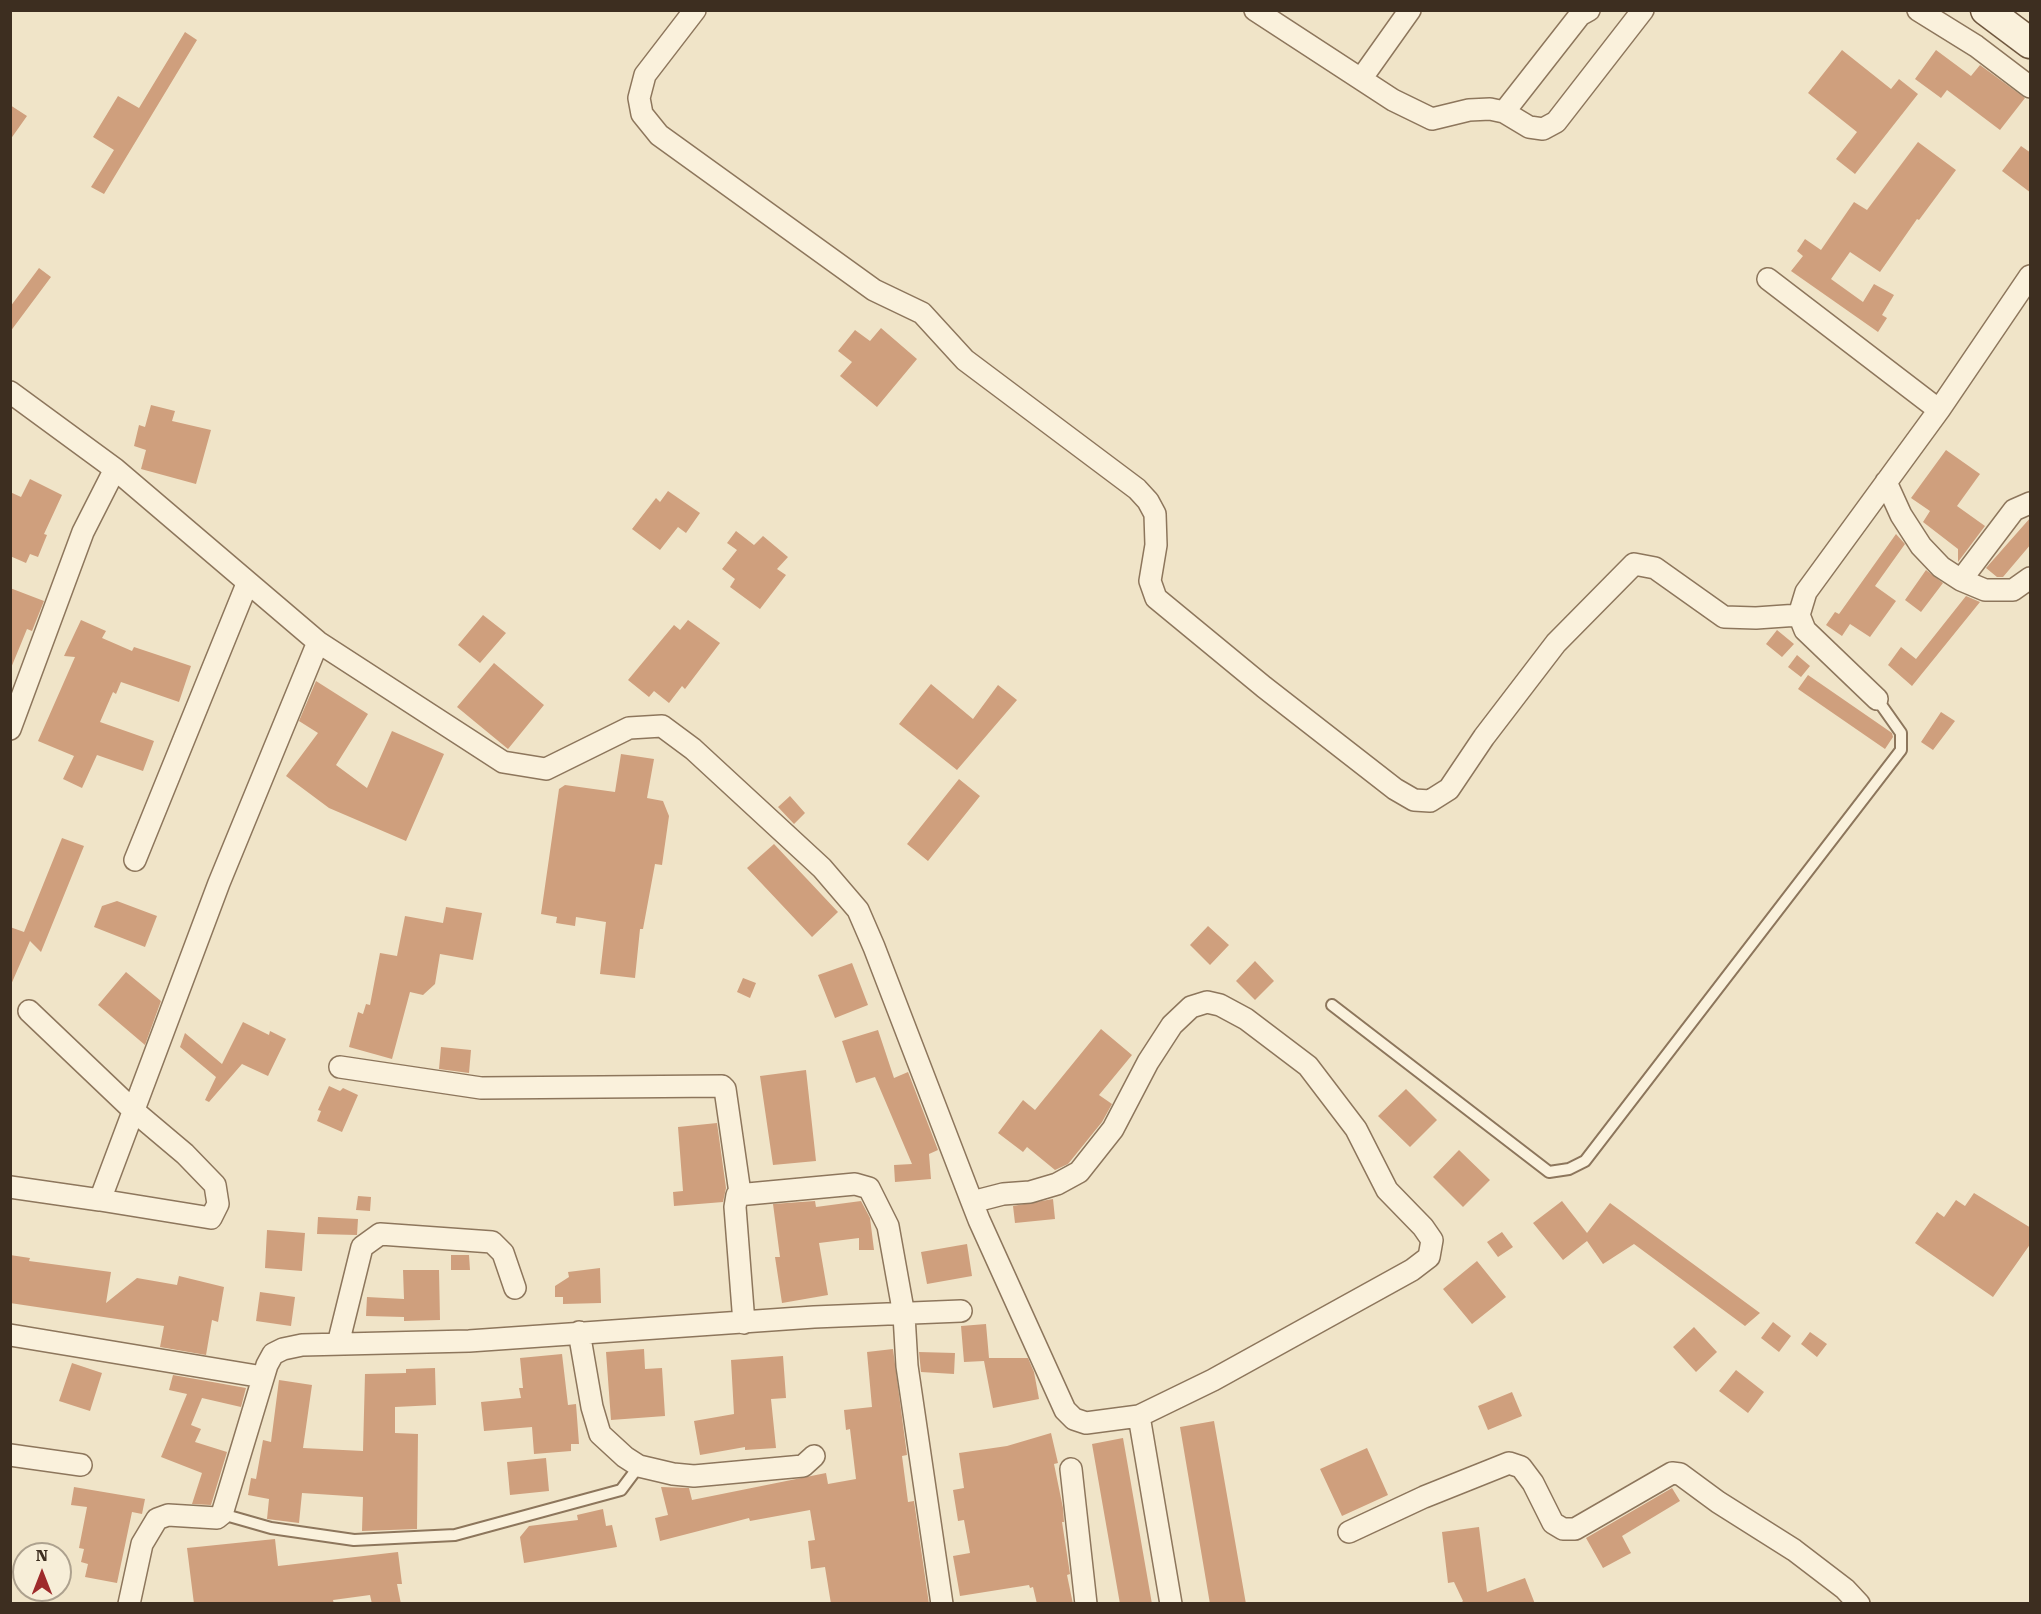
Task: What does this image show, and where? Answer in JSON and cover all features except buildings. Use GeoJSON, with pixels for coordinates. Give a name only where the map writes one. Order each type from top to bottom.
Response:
{"type":"FeatureCollection","features":[{"type":"Feature","properties":{"kind":"main road"},"geometry":{"type":"LineString","coordinates":[[1986,10],[2031,43]]}},
{"type":"Feature","properties":{"kind":"street"},"geometry":{"type":"LineString","coordinates":[[695,10],[645,75],[639,98],[642,114],[659,135],[874,290],[922,313],[965,360],[1137,489],[1148,501],[1155,514],[1156,545],[1150,581],[1155,598],[1264,687],[1395,789],[1414,800],[1430,801],[1449,789],[1484,737],[1556,643],[1634,564],[1655,568],[1724,617],[1756,618],[1799,615]]}},
{"type":"Feature","properties":{"kind":"street"},"geometry":{"type":"LineString","coordinates":[[1255,10],[1393,100],[1432,119],[1469,110],[1490,109],[1504,112],[1529,127],[1544,129],[1556,122],[1643,10]]}},
{"type":"Feature","properties":{"kind":"street"},"geometry":{"type":"LineString","coordinates":[[1361,79],[1410,10]]}},
{"type":"Feature","properties":{"kind":"street"},"geometry":{"type":"LineString","coordinates":[[1504,112],[1580,15],[1589,10]]}},
{"type":"Feature","properties":{"kind":"street"},"geometry":{"type":"LineString","coordinates":[[1918,10],[1976,46],[2031,87]]}},
{"type":"Feature","properties":{"kind":"street"},"geometry":{"type":"LineString","coordinates":[[1877,699],[1805,630],[1799,615],[1806,592],[1940,410],[2031,276]]}},
{"type":"Feature","properties":{"kind":"street"},"geometry":{"type":"LineString","coordinates":[[1768,279],[1940,410]]}},
{"type":"Feature","properties":{"kind":"street"},"geometry":{"type":"LineString","coordinates":[[10,392],[115,469],[247,584],[318,642],[503,762],[546,769],[629,728],[662,726],[693,749],[822,868],[858,910],[972,1202],[1065,1410],[1074,1419],[1086,1423],[1139,1416],[1213,1380],[1412,1270],[1429,1257],[1432,1239],[1424,1227],[1387,1190],[1356,1129],[1329,1090],[1308,1066],[1246,1019],[1220,1005],[1207,1002],[1191,1007],[1172,1025],[1148,1062],[1113,1129],[1079,1172],[1057,1184],[1030,1192],[1003,1194],[972,1202]]}},
{"type":"Feature","properties":{"kind":"street"},"geometry":{"type":"LineString","coordinates":[[10,729],[83,532],[115,469]]}},
{"type":"Feature","properties":{"kind":"street"},"geometry":{"type":"LineString","coordinates":[[1886,482],[1900,515],[1921,546],[1941,567],[1961,580],[1985,590],[2013,590],[2031,578]]}},
{"type":"Feature","properties":{"kind":"street"},"geometry":{"type":"LineString","coordinates":[[1961,580],[2014,510],[2031,503]]}},
{"type":"Feature","properties":{"kind":"street"},"geometry":{"type":"LineString","coordinates":[[135,860],[247,584]]}},
{"type":"Feature","properties":{"kind":"street"},"geometry":{"type":"LineString","coordinates":[[100,1200],[219,883],[318,642]]}},
{"type":"Feature","properties":{"kind":"street"},"geometry":{"type":"LineString","coordinates":[[10,1187],[211,1218],[218,1204],[215,1185],[185,1154],[134,1111],[28,1011]]}},
{"type":"Feature","properties":{"kind":"street"},"geometry":{"type":"LineString","coordinates":[[340,1067],[474,1087],[722,1086],[725,1089],[740,1192]]}},
{"type":"Feature","properties":{"kind":"street"},"geometry":{"type":"LineString","coordinates":[[744,1323],[735,1207],[735,1198],[740,1192],[855,1184],[869,1188],[888,1226],[904,1315],[907,1366],[942,1604]]}},
{"type":"Feature","properties":{"kind":"street"},"geometry":{"type":"LineString","coordinates":[[338,1344],[362,1247],[380,1234],[492,1242],[503,1253],[515,1288]]}},
{"type":"Feature","properties":{"kind":"street"},"geometry":{"type":"LineString","coordinates":[[129,1604],[142,1544],[157,1519],[168,1515],[217,1518],[222,1514],[263,1377],[273,1354],[283,1349],[338,1344],[469,1341],[814,1317],[961,1311]]}},
{"type":"Feature","properties":{"kind":"street"},"geometry":{"type":"LineString","coordinates":[[579,1332],[592,1407],[600,1434],[639,1466],[694,1476],[803,1466],[814,1456]]}},
{"type":"Feature","properties":{"kind":"street"},"geometry":{"type":"LineString","coordinates":[[10,1335],[263,1377]]}},
{"type":"Feature","properties":{"kind":"street"},"geometry":{"type":"LineString","coordinates":[[1139,1416],[1171,1604]]}},
{"type":"Feature","properties":{"kind":"street"},"geometry":{"type":"LineString","coordinates":[[10,1455],[81,1466]]}},
{"type":"Feature","properties":{"kind":"street"},"geometry":{"type":"LineString","coordinates":[[1349,1532],[1424,1497],[1509,1463],[1521,1467],[1533,1483],[1553,1523],[1563,1529],[1575,1529],[1672,1473],[1680,1474],[1718,1502],[1794,1550],[1845,1588],[1859,1604]]}},
{"type":"Feature","properties":{"kind":"street"},"geometry":{"type":"LineString","coordinates":[[1071,1469],[1086,1604]]}},
{"type":"Feature","properties":{"kind":"lane"},"geometry":{"type":"LineString","coordinates":[[1332,1005],[1549,1172],[1569,1169],[1585,1161],[1900,750],[1900,734],[1877,699]]}},
{"type":"Feature","properties":{"kind":"lane"},"geometry":{"type":"LineString","coordinates":[[222,1514],[271,1528],[354,1540],[455,1535],[621,1490],[639,1466]]}}]}
